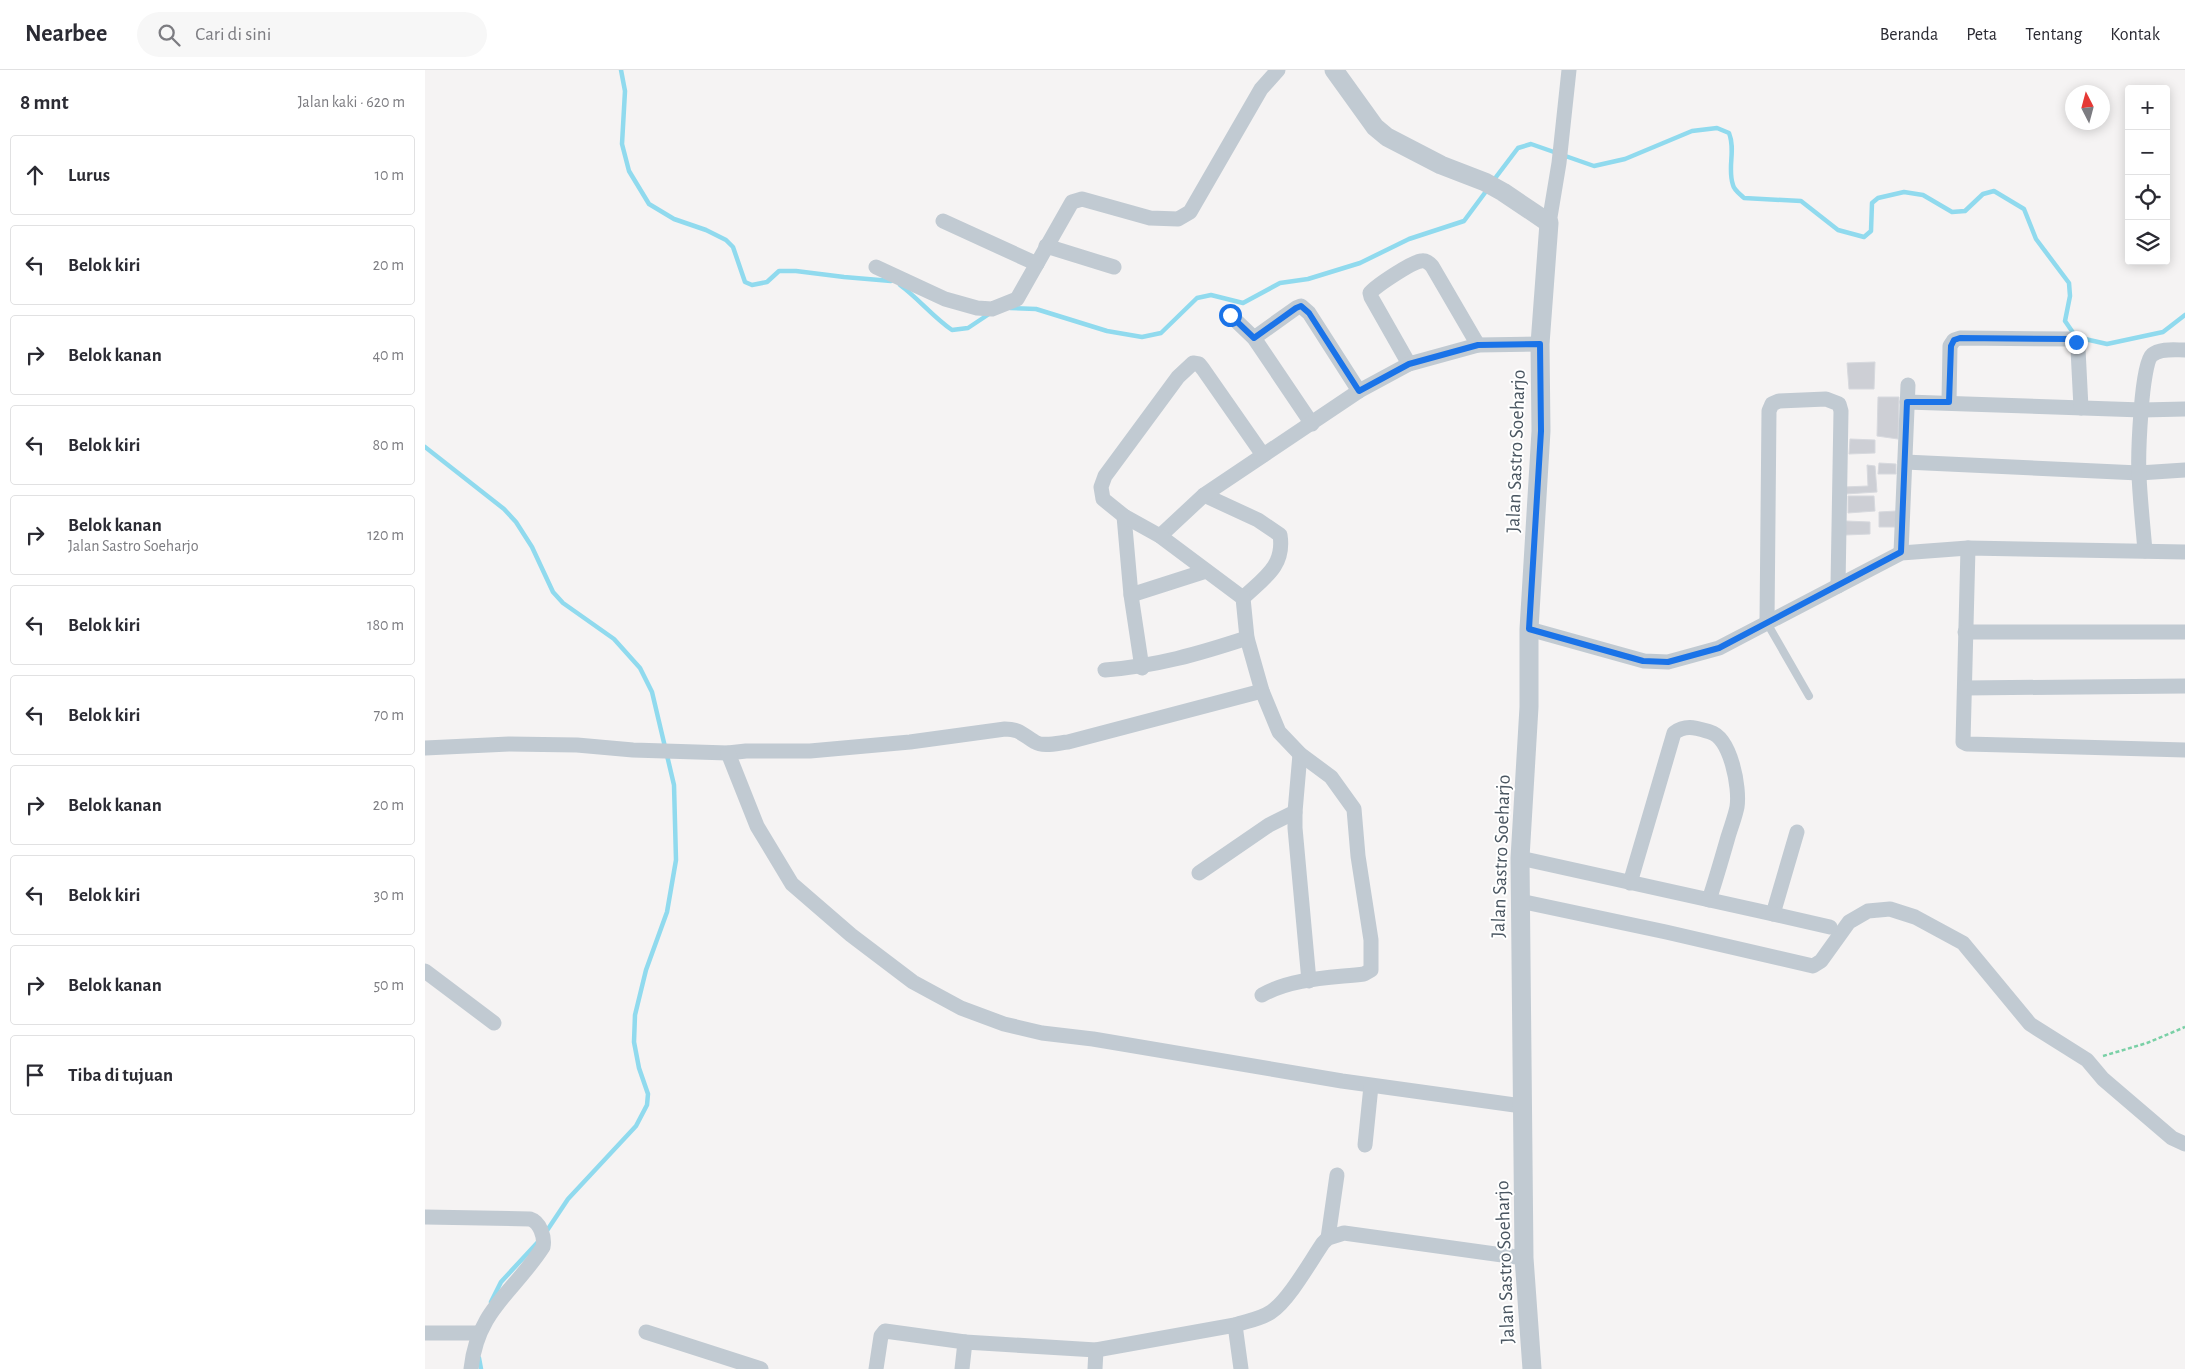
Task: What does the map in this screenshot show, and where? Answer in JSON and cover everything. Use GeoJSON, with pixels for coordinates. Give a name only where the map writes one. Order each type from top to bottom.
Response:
{"type":"FeatureCollection","features":[{"type":"Feature","properties":{"kind":"street"},"geometry":{"type":"LineString","coordinates":[[876,266],[945,299],[977,308],[993,309],[1017,299],[1072,202],[1082,199],[1150,218],[1178,219],[1190,212],[1261,89],[1278,70]]}},
{"type":"Feature","properties":{"kind":"street"},"geometry":{"type":"LineString","coordinates":[[1334,70],[1375,127],[1387,137],[1441,165],[1485,182],[1549,223],[1559,163],[1569,70]]}},
{"type":"Feature","properties":{"kind":"street"},"geometry":{"type":"LineString","coordinates":[[943,221],[1037,264]]}},
{"type":"Feature","properties":{"kind":"street","name":"Jalan Sastro Soeharjo"},"geometry":{"type":"LineString","coordinates":[[1532,1369],[1524,1258],[1520,858],[1529,707],[1529,629],[1541,431],[1540,344],[1549,223]]}},
{"type":"Feature","properties":{"kind":"street"},"geometry":{"type":"LineString","coordinates":[[1046,246],[1114,267]]}},
{"type":"Feature","properties":{"kind":"street"},"geometry":{"type":"LineString","coordinates":[[1409,364],[1370,293],[1393,276],[1421,261],[1427,262],[1432,266],[1478,345]]}},
{"type":"Feature","properties":{"kind":"street"},"geometry":{"type":"LineString","coordinates":[[1254,338],[1301,306],[1309,313],[1359,391]]}},
{"type":"Feature","properties":{"kind":"street"},"geometry":{"type":"LineString","coordinates":[[1230,315],[1254,338],[1311,424]]}},
{"type":"Feature","properties":{"kind":"street"},"geometry":{"type":"LineString","coordinates":[[1949,402],[1951,346],[1954,340],[1960,338],[2070,339],[2076,342],[2078,349],[2081,408]]}},
{"type":"Feature","properties":{"kind":"street"},"geometry":{"type":"LineString","coordinates":[[1160,536],[1204,495],[1359,391],[1409,364],[1478,345],[1540,344]]}},
{"type":"Feature","properties":{"kind":"street"},"geometry":{"type":"LineString","coordinates":[[2145,551],[2139,473],[2142,410],[2147,362],[2152,354],[2162,350],[2185,350]]}},
{"type":"Feature","properties":{"kind":"street"},"geometry":{"type":"LineString","coordinates":[[1262,995],[1273,989],[1309,981],[1364,974],[1371,970],[1371,940],[1353,809],[1331,777],[1300,754],[1279,732],[1263,691],[1247,638],[1243,598],[1160,536],[1124,516],[1103,499],[1101,487],[1105,476],[1178,377],[1193,363],[1199,364],[1203,369],[1263,455]]}},
{"type":"Feature","properties":{"kind":"street"},"geometry":{"type":"LineString","coordinates":[[1901,552],[1908,385]]}},
{"type":"Feature","properties":{"kind":"street"},"geometry":{"type":"LineString","coordinates":[[1767,623],[1769,411],[1772,404],[1779,400],[1826,399],[1839,404],[1841,410],[1838,586]]}},
{"type":"Feature","properties":{"kind":"street"},"geometry":{"type":"LineString","coordinates":[[1907,402],[2142,410],[2185,409]]}},
{"type":"Feature","properties":{"kind":"street"},"geometry":{"type":"LineString","coordinates":[[1905,462],[2139,473],[2185,470]]}},
{"type":"Feature","properties":{"kind":"street"},"geometry":{"type":"LineString","coordinates":[[1204,495],[1259,520],[1280,534],[1282,548],[1277,564],[1243,598]]}},
{"type":"Feature","properties":{"kind":"street"},"geometry":{"type":"LineString","coordinates":[[1124,516],[1131,595],[1142,668]]}},
{"type":"Feature","properties":{"kind":"street"},"geometry":{"type":"LineString","coordinates":[[1529,629],[1643,661],[1668,662],[1719,648],[1901,552],[1968,548],[2185,552]]}},
{"type":"Feature","properties":{"kind":"street"},"geometry":{"type":"LineString","coordinates":[[1968,548],[1965,688],[1961,737],[1963,742],[1967,744],[2185,750]]}},
{"type":"Feature","properties":{"kind":"street"},"geometry":{"type":"LineString","coordinates":[[1131,595],[1206,571]]}},
{"type":"Feature","properties":{"kind":"street"},"geometry":{"type":"LineString","coordinates":[[1965,632],[2185,632]]}},
{"type":"Feature","properties":{"kind":"street"},"geometry":{"type":"LineString","coordinates":[[1105,670],[1142,668],[1199,654],[1247,638]]}},
{"type":"Feature","properties":{"kind":"street"},"geometry":{"type":"LineString","coordinates":[[1965,688],[2185,686]]}},
{"type":"Feature","properties":{"kind":"street"},"geometry":{"type":"LineString","coordinates":[[425,748],[509,744],[577,745],[681,752],[810,751],[909,742],[1005,729],[1016,729],[1036,743],[1049,744],[1067,742],[1263,691]]}},
{"type":"Feature","properties":{"kind":"street"},"geometry":{"type":"LineString","coordinates":[[1630,883],[1674,734],[1681,728],[1693,727],[1715,734],[1724,743],[1729,753],[1738,791],[1737,808],[1709,900]]}},
{"type":"Feature","properties":{"kind":"street"},"geometry":{"type":"LineString","coordinates":[[728,753],[757,826],[792,884],[851,935],[913,982],[961,1008],[1004,1024],[1042,1033],[1093,1039],[1371,1086],[1522,1106]]}},
{"type":"Feature","properties":{"kind":"street"},"geometry":{"type":"LineString","coordinates":[[1300,754],[1295,828],[1309,981]]}},
{"type":"Feature","properties":{"kind":"street"},"geometry":{"type":"LineString","coordinates":[[1199,873],[1269,825],[1295,812]]}},
{"type":"Feature","properties":{"kind":"street"},"geometry":{"type":"LineString","coordinates":[[1773,914],[1797,832]]}},
{"type":"Feature","properties":{"kind":"street"},"geometry":{"type":"LineString","coordinates":[[1520,858],[1830,927]]}},
{"type":"Feature","properties":{"kind":"street"},"geometry":{"type":"LineString","coordinates":[[1520,901],[1813,966],[1821,961],[1849,922],[1868,911],[1890,909],[1915,917],[1963,943],[2030,1024],[2087,1060],[2103,1079],[2172,1138],[2185,1144]]}},
{"type":"Feature","properties":{"kind":"street"},"geometry":{"type":"LineString","coordinates":[[425,971],[494,1023]]}},
{"type":"Feature","properties":{"kind":"street"},"geometry":{"type":"LineString","coordinates":[[1365,1144],[1371,1086]]}},
{"type":"Feature","properties":{"kind":"street"},"geometry":{"type":"LineString","coordinates":[[876,1369],[881,1333],[885,1331],[965,1342],[1096,1350],[1235,1325],[1261,1317],[1277,1307],[1328,1238],[1337,1175]]}},
{"type":"Feature","properties":{"kind":"street"},"geometry":{"type":"LineString","coordinates":[[425,1217],[530,1219],[535,1220],[542,1236],[540,1251],[496,1305],[482,1328],[471,1369]]}},
{"type":"Feature","properties":{"kind":"street"},"geometry":{"type":"LineString","coordinates":[[1328,1238],[1344,1233],[1353,1233],[1524,1258]]}},
{"type":"Feature","properties":{"kind":"street"},"geometry":{"type":"LineString","coordinates":[[1235,1325],[1241,1369]]}},
{"type":"Feature","properties":{"kind":"street"},"geometry":{"type":"LineString","coordinates":[[425,1333],[482,1328]]}},
{"type":"Feature","properties":{"kind":"street"},"geometry":{"type":"LineString","coordinates":[[646,1332],[761,1369]]}},
{"type":"Feature","properties":{"kind":"street"},"geometry":{"type":"LineString","coordinates":[[962,1369],[965,1342]]}},
{"type":"Feature","properties":{"kind":"street"},"geometry":{"type":"LineString","coordinates":[[1095,1369],[1096,1350]]}},
{"type":"Feature","properties":{"kind":"lane"},"geometry":{"type":"LineString","coordinates":[[1767,623],[1809,696]]}},
{"type":"Feature","properties":{"kind":"path"},"geometry":{"type":"LineString","coordinates":[[2087,1060],[2147,1043],[2185,1027]]}},
{"type":"Feature","properties":{"kind":"building"},"geometry":{"type":"Polygon","coordinates":[[[1875,362],[1874,389],[1849,389],[1847,363],[1875,362]]]}},
{"type":"Feature","properties":{"kind":"building"},"geometry":{"type":"Polygon","coordinates":[[[1878,397],[1899,397],[1898,439],[1877,436],[1878,397]]]}},
{"type":"Feature","properties":{"kind":"building"},"geometry":{"type":"Polygon","coordinates":[[[1850,439],[1875,440],[1875,453],[1849,454],[1850,439]]]}},
{"type":"Feature","properties":{"kind":"building"},"geometry":{"type":"Polygon","coordinates":[[[1879,463],[1896,464],[1896,474],[1878,474],[1879,463]]]}},
{"type":"Feature","properties":{"kind":"building"},"geometry":{"type":"Polygon","coordinates":[[[1867,465],[1875,466],[1877,492],[1845,494],[1844,487],[1868,486],[1867,465]]]}},
{"type":"Feature","properties":{"kind":"building"},"geometry":{"type":"Polygon","coordinates":[[[1848,496],[1874,496],[1875,511],[1848,513],[1848,496]]]}},
{"type":"Feature","properties":{"kind":"building"},"geometry":{"type":"Polygon","coordinates":[[[1896,511],[1895,527],[1879,527],[1879,512],[1896,511]]]}},
{"type":"Feature","properties":{"kind":"building"},"geometry":{"type":"Polygon","coordinates":[[[1846,521],[1870,522],[1870,534],[1845,535],[1846,521]]]}},
{"type":"Feature","properties":{"kind":"waterway"},"geometry":{"type":"LineString","coordinates":[[621,70],[625,91],[622,144],[629,171],[649,204],[674,219],[706,230],[726,240],[733,247],[745,282],[752,285],[767,282],[779,271],[796,271],[891,281]]}},
{"type":"Feature","properties":{"kind":"waterway"},"geometry":{"type":"LineString","coordinates":[[1493,181],[1518,148],[1531,144],[1594,166],[1625,159],[1692,131],[1717,128],[1729,133],[1732,146],[1731,179],[1735,189],[1744,198],[1801,201],[1838,230],[1864,237],[1871,231],[1872,203],[1878,198],[1904,192],[1923,195],[1952,212],[1965,211],[1983,194],[1994,191],[2024,209],[2036,239],[2069,283],[2070,296],[2065,321],[2076,337],[2107,344],[2163,332],[2185,315]]}},
{"type":"Feature","properties":{"kind":"waterway"},"geometry":{"type":"LineString","coordinates":[[1010,308],[1036,309],[1107,331],[1142,337],[1161,333],[1197,298],[1211,295],[1243,303],[1280,283],[1308,279],[1360,263],[1409,239],[1464,221],[1487,190]]}},
{"type":"Feature","properties":{"kind":"waterway"},"geometry":{"type":"LineString","coordinates":[[900,285],[952,330],[968,328],[989,314]]}},
{"type":"Feature","properties":{"kind":"waterway"},"geometry":{"type":"LineString","coordinates":[[425,447],[504,509],[516,522],[532,547],[553,592],[563,603],[614,639],[640,668],[652,692],[674,785],[676,860],[667,912],[646,970],[635,1015],[634,1042],[639,1068],[648,1094],[647,1105],[636,1126],[568,1199],[546,1232]]}},
{"type":"Feature","properties":{"kind":"waterway"},"geometry":{"type":"LineString","coordinates":[[491,1302],[501,1282],[538,1242]]}},
{"type":"Feature","properties":{"kind":"waterway"},"geometry":{"type":"LineString","coordinates":[[479,1358],[481,1369]]}},
{"type":"Feature","properties":{"kind":"route"},"geometry":{"type":"LineString","coordinates":[[1230,315],[1254,338],[1301,306],[1309,313],[1359,391],[1409,364],[1478,345],[1540,344],[1541,431],[1529,629],[1643,661],[1668,662],[1719,648],[1901,552],[1907,402],[1949,402],[1951,346],[1954,340],[1960,338],[2070,339],[2076,342]]}}]}
